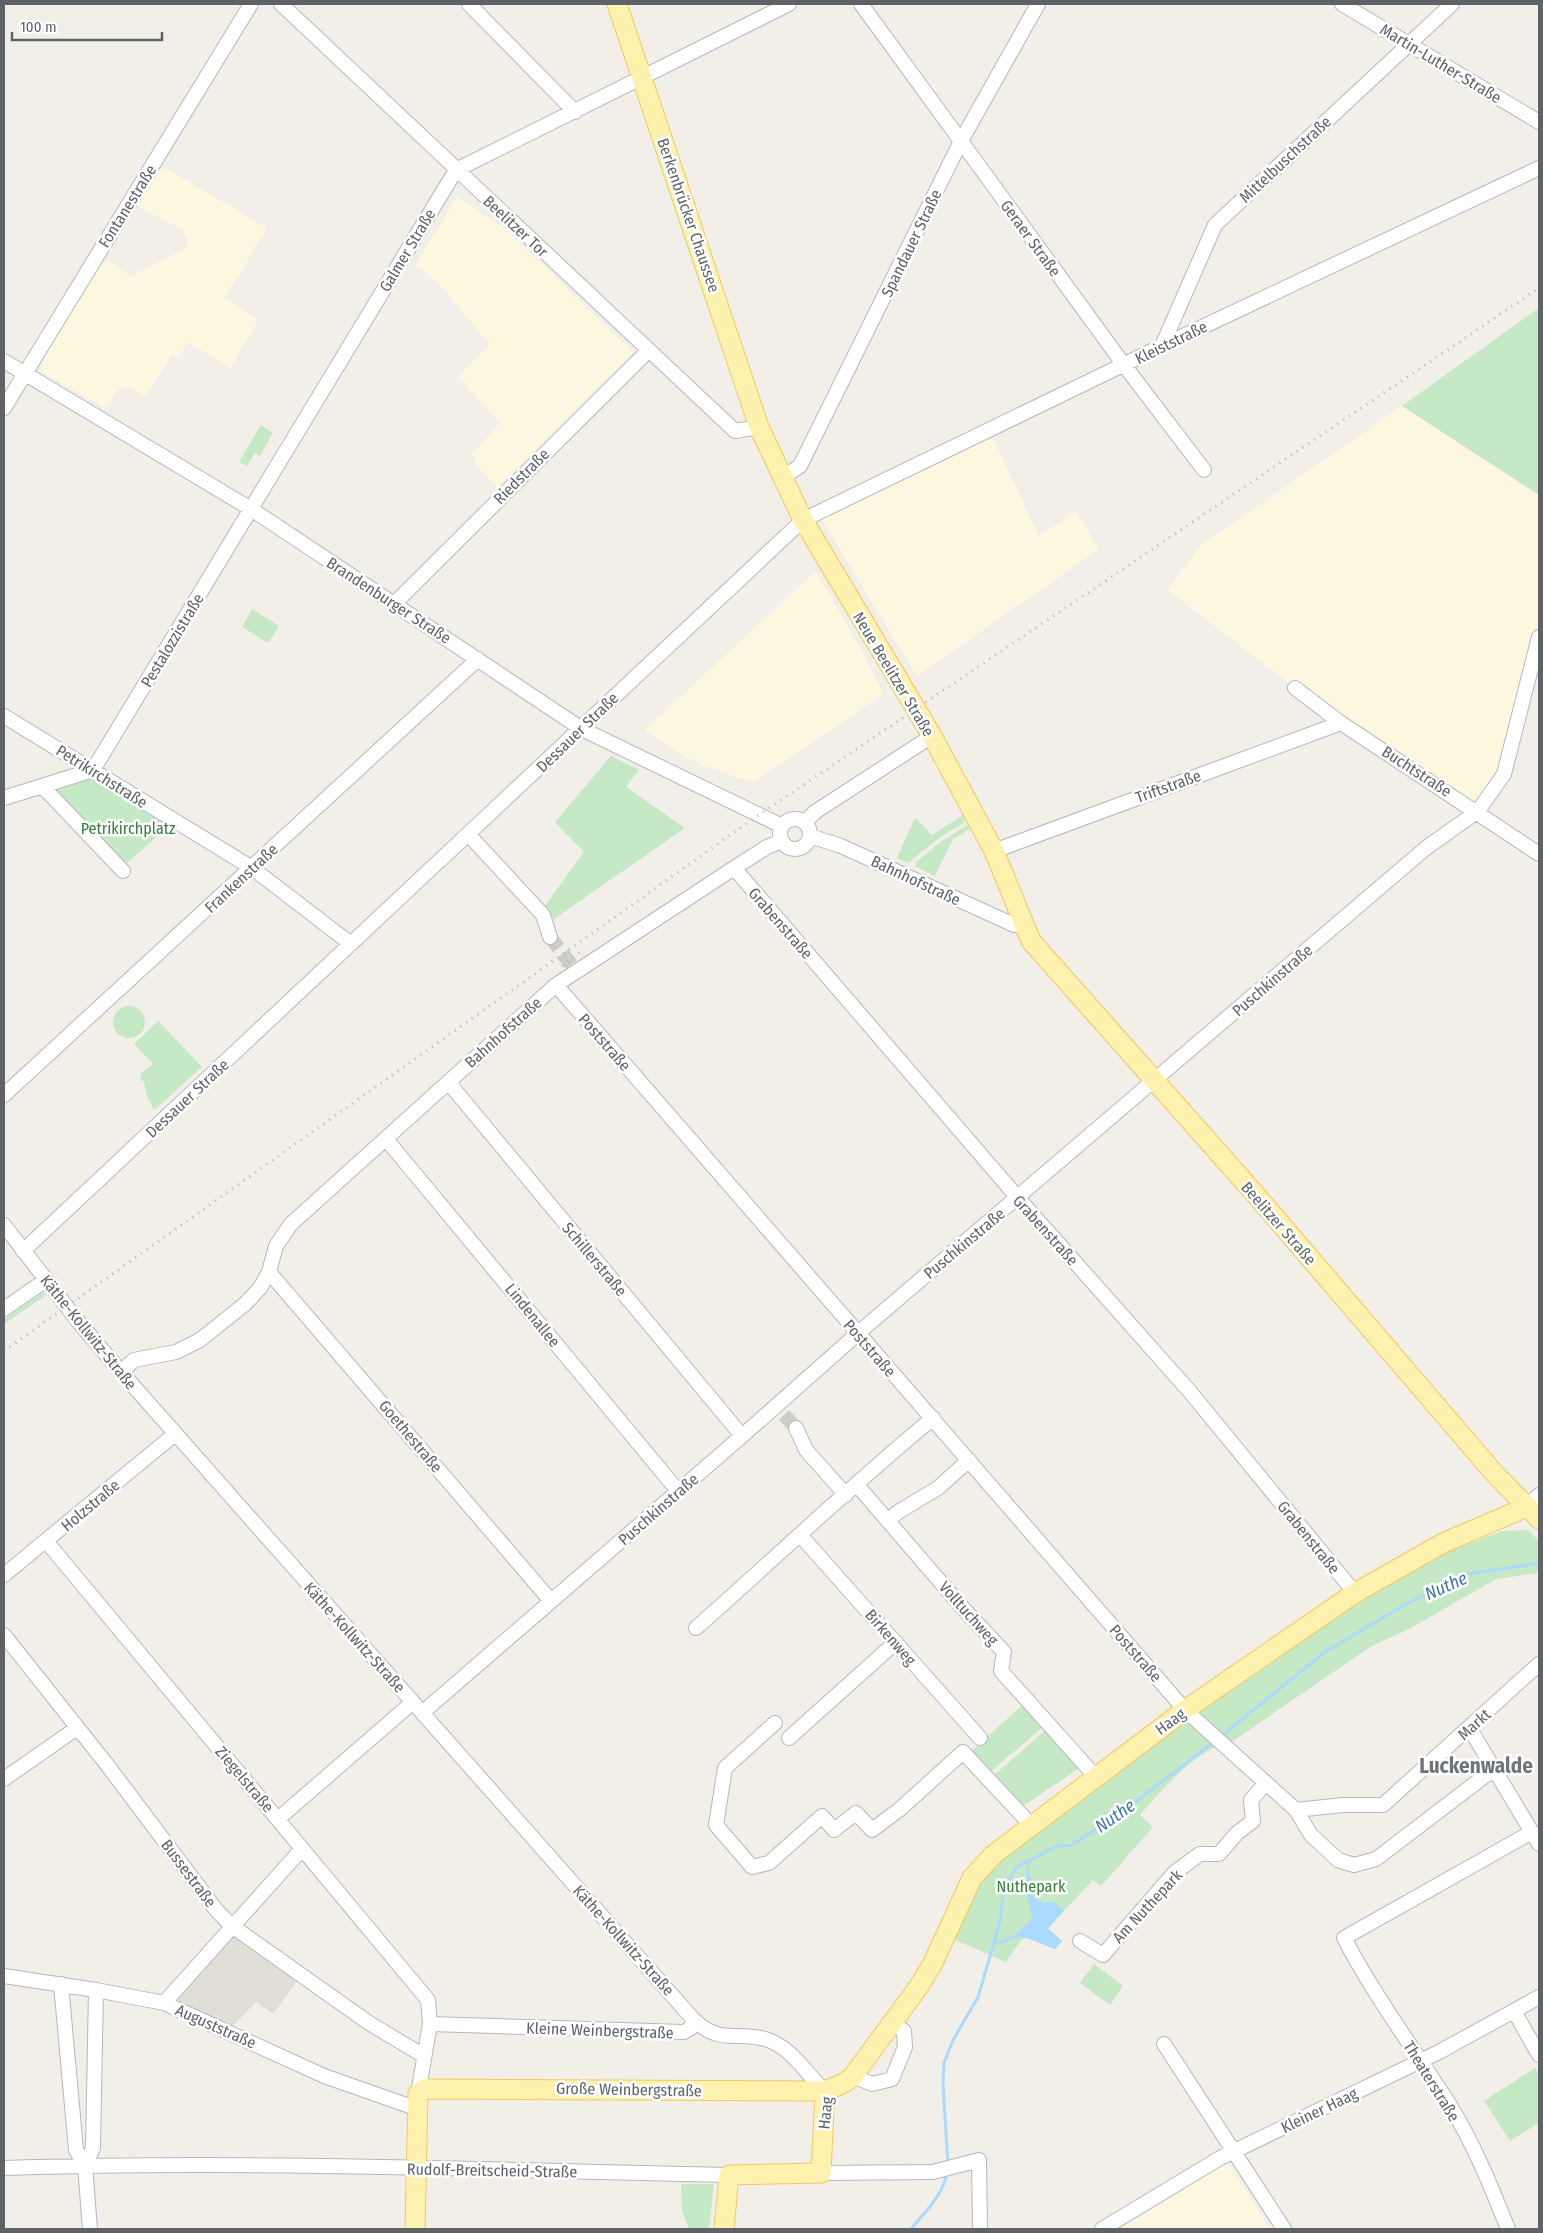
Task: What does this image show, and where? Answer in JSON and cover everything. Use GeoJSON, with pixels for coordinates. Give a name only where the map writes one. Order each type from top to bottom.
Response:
{"type":"FeatureCollection","features":[{"type":"Feature","properties":{"kind":"main road","name":"Berkenbrücker Chaussee"},"geometry":{"type":"LineString","coordinates":[[617,4],[759,427]]}},
{"type":"Feature","properties":{"kind":"main road","name":"Neue Beelitzer Straße"},"geometry":{"type":"LineString","coordinates":[[759,427],[782,478],[804,520],[932,736],[994,851],[1022,924]]}},
{"type":"Feature","properties":{"kind":"main road","name":"Beelitzer Straße"},"geometry":{"type":"LineString","coordinates":[[1022,924],[1030,941],[1255,1194],[1494,1473],[1535,1507]]}},
{"type":"Feature","properties":{"kind":"main road","name":"Haag"},"geometry":{"type":"LineString","coordinates":[[821,2173],[825,2091],[846,2082],[853,2076],[892,2022],[932,1965],[972,1878],[993,1855],[1095,1776],[1185,1710],[1355,1593],[1443,1543],[1535,1507]]}},
{"type":"Feature","properties":{"kind":"main road","name":"Große Weinbergstraße"},"geometry":{"type":"LineString","coordinates":[[423,2097],[825,2091]]}},
{"type":"Feature","properties":{"kind":"main road"},"geometry":{"type":"LineString","coordinates":[[415,2229],[417,2168],[423,2097]]}},
{"type":"Feature","properties":{"kind":"main road","name":"Rudolf-Breitscheid-Straße"},"geometry":{"type":"LineString","coordinates":[[729,2175],[821,2173]]}},
{"type":"Feature","properties":{"kind":"main road"},"geometry":{"type":"LineString","coordinates":[[724,2229],[729,2175]]}},
{"type":"Feature","properties":{"kind":"street","name":"Fontanestraße"},"geometry":{"type":"LineString","coordinates":[[4,408],[251,4]]}},
{"type":"Feature","properties":{"kind":"street","name":"Beelitzer Tor"},"geometry":{"type":"LineString","coordinates":[[281,4],[735,431],[759,427]]}},
{"type":"Feature","properties":{"kind":"street"},"geometry":{"type":"LineString","coordinates":[[468,4],[575,112]]}},
{"type":"Feature","properties":{"kind":"street"},"geometry":{"type":"LineString","coordinates":[[456,170],[789,4]]}},
{"type":"Feature","properties":{"kind":"street","name":"Geraer Straße"},"geometry":{"type":"LineString","coordinates":[[861,4],[1124,365],[1204,470]]}},
{"type":"Feature","properties":{"kind":"street","name":"Spandauer Straße"},"geometry":{"type":"LineString","coordinates":[[782,478],[800,466],[962,142],[1038,4]]}},
{"type":"Feature","properties":{"kind":"street","name":"Martin-Luther-Straße"},"geometry":{"type":"LineString","coordinates":[[1342,4],[1539,122]]}},
{"type":"Feature","properties":{"kind":"street","name":"Mittelbuschstraße"},"geometry":{"type":"LineString","coordinates":[[1162,346],[1215,225],[1452,4]]}},
{"type":"Feature","properties":{"kind":"street","name":"Kleiststraße"},"geometry":{"type":"LineString","coordinates":[[804,520],[1162,346],[1539,168]]}},
{"type":"Feature","properties":{"kind":"street","name":"Galmer Straße"},"geometry":{"type":"LineString","coordinates":[[251,509],[456,170]]}},
{"type":"Feature","properties":{"kind":"street","name":"Riedstraße"},"geometry":{"type":"LineString","coordinates":[[394,604],[649,350]]}},
{"type":"Feature","properties":{"kind":"street","name":"Brandenburger Straße"},"geometry":{"type":"LineString","coordinates":[[4,361],[251,509],[582,729],[782,826]]}},
{"type":"Feature","properties":{"kind":"street","name":"Pestalozzistraße"},"geometry":{"type":"LineString","coordinates":[[93,770],[251,509]]}},
{"type":"Feature","properties":{"kind":"street","name":"Dessauer Straße"},"geometry":{"type":"LineString","coordinates":[[23,1251],[582,729],[638,673],[804,520]]}},
{"type":"Feature","properties":{"kind":"street","name":"Puschkinstraße"},"geometry":{"type":"LineString","coordinates":[[278,1819],[551,1601],[742,1436],[780,1411],[858,1334],[1426,848],[1478,811],[1504,774],[1539,637]]}},
{"type":"Feature","properties":{"kind":"street","name":"Frankenstraße"},"geometry":{"type":"LineString","coordinates":[[4,1096],[478,659]]}},
{"type":"Feature","properties":{"kind":"street","name":"Buchtstraße"},"geometry":{"type":"LineString","coordinates":[[1295,688],[1341,723],[1478,811],[1539,854]]}},
{"type":"Feature","properties":{"kind":"street","name":"Petrikirchstraße"},"geometry":{"type":"LineString","coordinates":[[4,716],[252,868]]}},
{"type":"Feature","properties":{"kind":"street","name":"Triftstraße"},"geometry":{"type":"LineString","coordinates":[[994,851],[1341,723]]}},
{"type":"Feature","properties":{"kind":"street"},"geometry":{"type":"LineString","coordinates":[[805,822],[815,812],[932,736]]}},
{"type":"Feature","properties":{"kind":"street"},"geometry":{"type":"LineString","coordinates":[[4,798],[93,770]]}},
{"type":"Feature","properties":{"kind":"street"},"geometry":{"type":"LineString","coordinates":[[43,787],[123,871]]}},
{"type":"Feature","properties":{"kind":"street"},"geometry":{"type":"LineString","coordinates":[[790,819],[805,822],[810,836],[808,841],[800,848],[790,848],[782,841],[780,835],[782,826],[790,819]]}},
{"type":"Feature","properties":{"kind":"street"},"geometry":{"type":"LineString","coordinates":[[468,834],[543,915],[550,937]]}},
{"type":"Feature","properties":{"kind":"street","name":"Bahnhofstraße"},"geometry":{"type":"LineString","coordinates":[[810,836],[841,846],[1014,925],[1022,924]]}},
{"type":"Feature","properties":{"kind":"street","name":"Bahnhofstraße"},"geometry":{"type":"LineString","coordinates":[[121,1372],[134,1360],[176,1352],[200,1340],[246,1304],[260,1288],[269,1272],[276,1246],[291,1224],[556,985],[734,868],[767,847],[782,841]]}},
{"type":"Feature","properties":{"kind":"street"},"geometry":{"type":"LineString","coordinates":[[252,868],[351,944]]}},
{"type":"Feature","properties":{"kind":"street","name":"Grabenstraße"},"geometry":{"type":"LineString","coordinates":[[734,868],[1018,1198],[1190,1392],[1355,1593]]}},
{"type":"Feature","properties":{"kind":"street","name":"Poststraße"},"geometry":{"type":"LineString","coordinates":[[556,985],[1185,1710]]}},
{"type":"Feature","properties":{"kind":"street","name":"Schillerstraße"},"geometry":{"type":"LineString","coordinates":[[448,1082],[742,1436]]}},
{"type":"Feature","properties":{"kind":"street","name":"Lindenallee"},"geometry":{"type":"LineString","coordinates":[[386,1139],[678,1491]]}},
{"type":"Feature","properties":{"kind":"street","name":"Käthe-Kollwitz-Straße"},"geometry":{"type":"LineString","coordinates":[[4,1225],[121,1372],[693,2019]]}},
{"type":"Feature","properties":{"kind":"street","name":"Goethestraße"},"geometry":{"type":"LineString","coordinates":[[269,1272],[551,1601]]}},
{"type":"Feature","properties":{"kind":"street"},"geometry":{"type":"LineString","coordinates":[[4,1309],[46,1280]]}},
{"type":"Feature","properties":{"kind":"street"},"geometry":{"type":"LineString","coordinates":[[696,1628],[801,1536],[888,1455],[932,1418]]}},
{"type":"Feature","properties":{"kind":"street","name":"Volltuchweg"},"geometry":{"type":"LineString","coordinates":[[796,1428],[806,1450],[888,1521],[962,1608],[1004,1652],[1001,1671],[1095,1776]]}},
{"type":"Feature","properties":{"kind":"street","name":"Holzstraße"},"geometry":{"type":"LineString","coordinates":[[4,1574],[175,1434]]}},
{"type":"Feature","properties":{"kind":"street"},"geometry":{"type":"LineString","coordinates":[[888,1521],[898,1512],[938,1488],[969,1460]]}},
{"type":"Feature","properties":{"kind":"street","name":"Birkenweg"},"geometry":{"type":"LineString","coordinates":[[801,1536],[980,1738]]}},
{"type":"Feature","properties":{"kind":"street","name":"Ziegelstraße"},"geometry":{"type":"LineString","coordinates":[[46,1541],[428,2000],[430,2024],[424,2056],[423,2097]]}},
{"type":"Feature","properties":{"kind":"street","name":"Bussestraße"},"geometry":{"type":"LineString","coordinates":[[4,1635],[217,1911],[232,1926],[369,2023],[424,2056]]}},
{"type":"Feature","properties":{"kind":"street"},"geometry":{"type":"LineString","coordinates":[[789,1738],[896,1642]]}},
{"type":"Feature","properties":{"kind":"street","name":"Markt"},"geometry":{"type":"LineString","coordinates":[[1296,1810],[1343,1805],[1384,1805],[1539,1664]]}},
{"type":"Feature","properties":{"kind":"street"},"geometry":{"type":"LineString","coordinates":[[1185,1710],[1296,1810],[1311,1835],[1338,1860],[1354,1865],[1376,1859],[1494,1769]]}},
{"type":"Feature","properties":{"kind":"street"},"geometry":{"type":"LineString","coordinates":[[774,1723],[725,1768],[716,1825],[752,1867],[769,1863],[822,1816],[834,1830],[856,1813],[872,1830],[900,1809],[963,1752],[1032,1826]]}},
{"type":"Feature","properties":{"kind":"street"},"geometry":{"type":"LineString","coordinates":[[4,1779],[76,1728]]}},
{"type":"Feature","properties":{"kind":"street"},"geometry":{"type":"LineString","coordinates":[[1470,1728],[1536,1838]]}},
{"type":"Feature","properties":{"kind":"street","name":"Am Nuthepark"},"geometry":{"type":"LineString","coordinates":[[1080,1941],[1103,1955],[1174,1873],[1200,1854],[1219,1854],[1237,1833],[1253,1821],[1251,1800],[1266,1783]]}},
{"type":"Feature","properties":{"kind":"street","name":"Theaterstraße"},"geometry":{"type":"LineString","coordinates":[[1508,2229],[1485,2172],[1448,2104],[1419,2061],[1344,1938],[1536,1838]]}},
{"type":"Feature","properties":{"kind":"street"},"geometry":{"type":"LineString","coordinates":[[164,2003],[302,1850]]}},
{"type":"Feature","properties":{"kind":"street","name":"Auguststraße"},"geometry":{"type":"LineString","coordinates":[[4,1976],[61,1984],[164,2003],[324,2076],[423,2097]]}},
{"type":"Feature","properties":{"kind":"street"},"geometry":{"type":"LineString","coordinates":[[61,1984],[76,2150],[85,2166],[90,2229]]}},
{"type":"Feature","properties":{"kind":"street"},"geometry":{"type":"LineString","coordinates":[[85,2166],[93,2148],[96,1990]]}},
{"type":"Feature","properties":{"kind":"street","name":"Kleiner Haag"},"geometry":{"type":"LineString","coordinates":[[1102,2229],[1232,2152],[1419,2061],[1539,1997]]}},
{"type":"Feature","properties":{"kind":"street"},"geometry":{"type":"LineString","coordinates":[[1514,2010],[1539,2056]]}},
{"type":"Feature","properties":{"kind":"street","name":"Kleine Weinbergstraße"},"geometry":{"type":"LineString","coordinates":[[430,2024],[684,2032],[691,2028],[693,2019]]}},
{"type":"Feature","properties":{"kind":"street","name":"Kleine Weinbergstraße"},"geometry":{"type":"LineString","coordinates":[[693,2019],[703,2029],[718,2036],[767,2039],[795,2059],[825,2091]]}},
{"type":"Feature","properties":{"kind":"street"},"geometry":{"type":"LineString","coordinates":[[853,2076],[872,2084],[892,2079],[905,2047],[904,2031],[892,2022]]}},
{"type":"Feature","properties":{"kind":"street"},"geometry":{"type":"LineString","coordinates":[[1164,2044],[1232,2152],[1284,2229]]}},
{"type":"Feature","properties":{"kind":"street","name":"Rudolf-Breitscheid-Straße"},"geometry":{"type":"LineString","coordinates":[[821,2173],[942,2171],[979,2160],[980,2229]]}},
{"type":"Feature","properties":{"kind":"street","name":"Rudolf-Breitscheid-Straße"},"geometry":{"type":"LineString","coordinates":[[4,2168],[85,2166],[417,2168],[729,2175]]}},
{"type":"Feature","properties":{"kind":"shaded area"},"geometry":{"type":"Polygon","coordinates":[[[163,167],[267,228],[225,298],[258,320],[231,368],[188,342],[178,358],[172,355],[145,397],[127,386],[125,389],[121,386],[106,408],[43,373],[42,361],[103,257],[130,276],[185,249],[188,241],[183,230],[138,206],[163,167]]]}},
{"type":"Feature","properties":{"kind":"shaded area"},"geometry":{"type":"Polygon","coordinates":[[[457,197],[506,230],[633,352],[497,488],[476,464],[472,454],[500,423],[458,376],[490,345],[439,284],[416,264],[457,197]]]}},
{"type":"Feature","properties":{"kind":"shaded area"},"geometry":{"type":"Polygon","coordinates":[[[1402,406],[1539,495],[1539,622],[1504,774],[1478,811],[1295,688],[1168,590],[1200,546],[1402,406]]]}},
{"type":"Feature","properties":{"kind":"shaded area"},"geometry":{"type":"Polygon","coordinates":[[[992,437],[1039,536],[1076,512],[1099,549],[917,676],[821,518],[992,437]]]}},
{"type":"Feature","properties":{"kind":"shaded area"},"geometry":{"type":"Polygon","coordinates":[[[816,571],[862,651],[883,694],[753,783],[705,766],[682,755],[645,730],[816,571]]]}},
{"type":"Feature","properties":{"kind":"shaded area"},"geometry":{"type":"Polygon","coordinates":[[[231,1932],[297,1981],[273,2014],[256,2002],[232,2027],[174,2000],[231,1932]]]}},
{"type":"Feature","properties":{"kind":"shaded area"},"geometry":{"type":"Polygon","coordinates":[[[1228,2162],[1270,2229],[1120,2229],[1228,2162]]]}},
{"type":"Feature","properties":{"kind":"green space"},"geometry":{"type":"Polygon","coordinates":[[[1539,308],[1539,495],[1402,406],[1539,308]]]}},
{"type":"Feature","properties":{"kind":"green space"},"geometry":{"type":"Polygon","coordinates":[[[261,425],[273,433],[260,456],[255,453],[247,466],[239,462],[261,425]]]}},
{"type":"Feature","properties":{"kind":"green space"},"geometry":{"type":"Polygon","coordinates":[[[252,609],[279,626],[268,643],[242,627],[252,609]]]}},
{"type":"Feature","properties":{"kind":"green space"},"geometry":{"type":"Polygon","coordinates":[[[611,756],[639,770],[626,787],[685,828],[554,919],[544,907],[584,852],[555,822],[611,756]]]}},
{"type":"Feature","properties":{"kind":"green space","name":"Petrikirchplatz"},"geometry":{"type":"Polygon","coordinates":[[[94,777],[170,825],[126,864],[55,791],[94,777]]]}},
{"type":"Feature","properties":{"kind":"green space"},"geometry":{"type":"Polygon","coordinates":[[[963,815],[965,822],[939,838],[908,863],[897,858],[915,818],[932,835],[963,815]]]}},
{"type":"Feature","properties":{"kind":"green space"},"geometry":{"type":"Polygon","coordinates":[[[967,825],[970,829],[953,839],[935,876],[916,867],[916,862],[941,842],[967,825]]]}},
{"type":"Feature","properties":{"kind":"green space"},"geometry":{"type":"Polygon","coordinates":[[[129,1006],[140,1011],[145,1022],[140,1033],[129,1038],[118,1033],[113,1022],[118,1011],[129,1006]]]}},
{"type":"Feature","properties":{"kind":"green space"},"geometry":{"type":"Polygon","coordinates":[[[158,1021],[202,1067],[154,1110],[147,1096],[144,1082],[140,1079],[141,1073],[153,1064],[134,1044],[158,1021]]]}},
{"type":"Feature","properties":{"kind":"green space"},"geometry":{"type":"Polygon","coordinates":[[[43,1292],[46,1295],[4,1324],[4,1319],[43,1292]]]}},
{"type":"Feature","properties":{"kind":"green space","name":"Nuthepark"},"geometry":{"type":"Polygon","coordinates":[[[1528,1530],[1539,1541],[1539,1573],[1496,1579],[1409,1629],[1370,1647],[1233,1741],[1207,1751],[1182,1770],[1140,1815],[1153,1827],[1101,1886],[1093,1880],[1048,1928],[1062,1941],[1055,1949],[1027,1938],[1022,1939],[1006,1962],[953,1939],[980,1880],[1004,1855],[1100,1779],[1377,1591],[1450,1551],[1502,1531],[1528,1530]]]}},
{"type":"Feature","properties":{"kind":"green space"},"geometry":{"type":"Polygon","coordinates":[[[1024,1704],[1044,1726],[989,1773],[970,1752],[1024,1704]]]}},
{"type":"Feature","properties":{"kind":"green space"},"geometry":{"type":"Polygon","coordinates":[[[1047,1729],[1081,1767],[1020,1808],[992,1777],[1047,1729]]]}},
{"type":"Feature","properties":{"kind":"green space"},"geometry":{"type":"Polygon","coordinates":[[[1094,1964],[1123,1986],[1110,2005],[1080,1983],[1094,1964]]]}},
{"type":"Feature","properties":{"kind":"green space"},"geometry":{"type":"Polygon","coordinates":[[[1535,2068],[1539,2074],[1539,2123],[1510,2141],[1484,2101],[1535,2068]]]}},
{"type":"Feature","properties":{"kind":"green space"},"geometry":{"type":"Polygon","coordinates":[[[681,2184],[714,2184],[709,2229],[689,2229],[682,2211],[681,2184]]]}},
{"type":"Feature","properties":{"kind":"water"},"geometry":{"type":"Polygon","coordinates":[[[1027,1862],[1035,1899],[1045,1903],[1053,1902],[1064,1910],[1048,1929],[1062,1941],[1055,1949],[1027,1938],[1012,1938],[1032,1919],[1026,1889],[1027,1862]]]}},
{"type":"Feature","properties":{"kind":"waterway","name":"Nuthe"},"geometry":{"type":"LineString","coordinates":[[1220,1737],[1325,1652],[1406,1604],[1468,1574],[1539,1563]]}},
{"type":"Feature","properties":{"kind":"waterway","name":"Nuthe"},"geometry":{"type":"LineString","coordinates":[[948,2165],[943,2084],[944,2063],[953,2040],[978,1997],[1000,1922],[1004,1888],[1017,1867],[1057,1846],[1072,1845],[1125,1810],[1215,1741]]}},
{"type":"Feature","properties":{"kind":"waterway"},"geometry":{"type":"LineString","coordinates":[[993,1945],[1012,1938]]}},
{"type":"Feature","properties":{"kind":"waterway","name":"Nuthe"},"geometry":{"type":"LineString","coordinates":[[911,2229],[938,2195],[947,2171]]}},
{"type":"Feature","properties":{"kind":"tunnel"},"geometry":{"type":"LineString","coordinates":[[550,937],[576,971]]}},
{"type":"Feature","properties":{"kind":"tunnel"},"geometry":{"type":"LineString","coordinates":[[784,1415],[796,1428]]}},
{"type":"Feature","properties":{"kind":"railway"},"geometry":{"type":"LineString","coordinates":[[4,1351],[750,821],[1539,288]]}},
{"type":"Feature","properties":{"kind":"railway"},"geometry":{"type":"LineString","coordinates":[[562,966],[584,949]]}},
{"type":"Feature","properties":{"kind":"district","name":"Luckenwalde"},"geometry":{"type":"Point","coordinates":[1476,1766]}}]}
